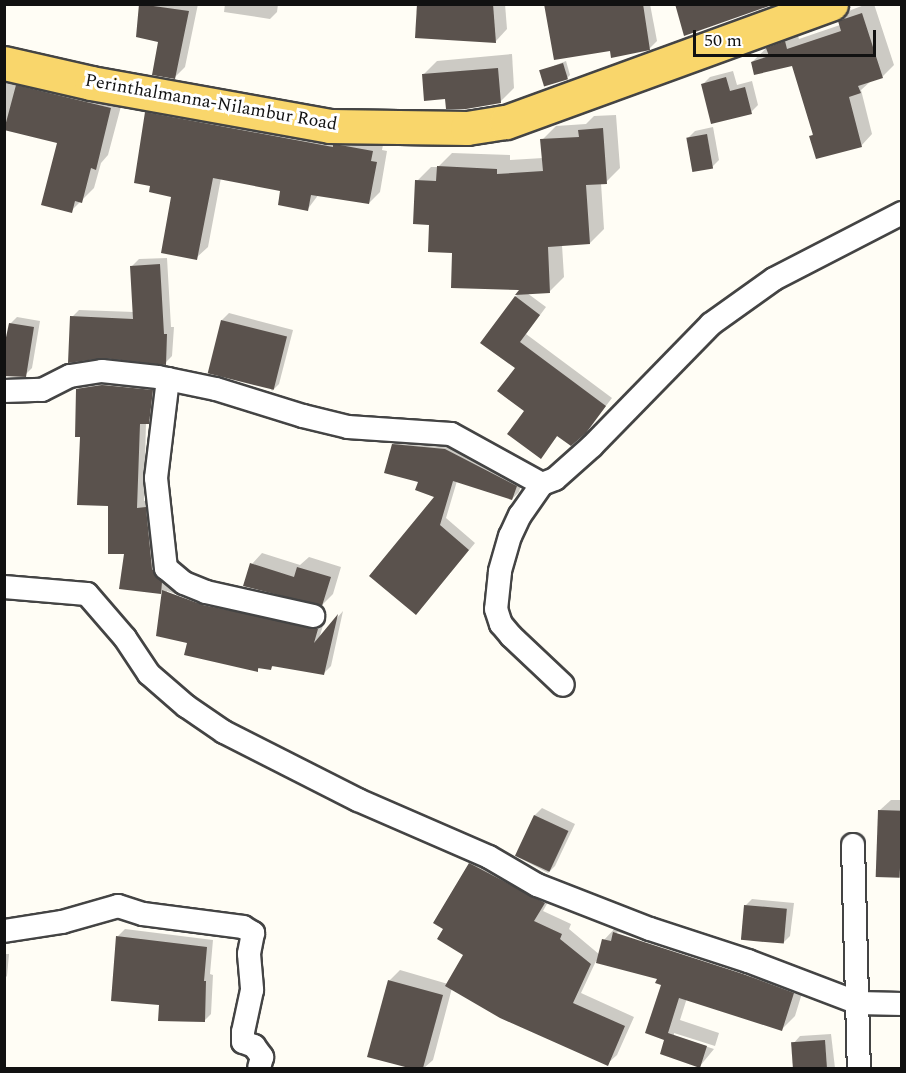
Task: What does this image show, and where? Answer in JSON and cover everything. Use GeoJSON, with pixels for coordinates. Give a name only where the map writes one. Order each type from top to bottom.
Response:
{"type":"FeatureCollection","features":[{"type":"Feature","properties":{"kind":"main road","name":"Perinthalmanna-Nilambur Road"},"geometry":{"type":"LineString","coordinates":[[4,63],[91,83],[330,126],[467,128],[506,122],[831,4]]}},
{"type":"Feature","properties":{"kind":"street"},"geometry":{"type":"LineString","coordinates":[[563,685],[511,636],[501,624],[496,609],[500,572],[510,536],[520,515],[542,484],[555,479],[592,446],[711,324],[774,279],[902,213]]}},
{"type":"Feature","properties":{"kind":"street"},"geometry":{"type":"LineString","coordinates":[[4,391],[42,390],[69,376],[102,371],[168,379],[216,389],[303,416],[348,427],[451,434],[542,484]]}},
{"type":"Feature","properties":{"kind":"street"},"geometry":{"type":"LineString","coordinates":[[168,379],[156,478],[166,568],[184,583],[206,592],[313,616]]}},
{"type":"Feature","properties":{"kind":"street"},"geometry":{"type":"LineString","coordinates":[[4,587],[87,594],[125,638],[149,674],[186,706],[224,732],[358,800],[489,857],[537,885],[650,929],[748,961],[858,1002],[902,1004]]}},
{"type":"Feature","properties":{"kind":"street"},"geometry":{"type":"LineString","coordinates":[[854,845],[859,1068]]}},
{"type":"Feature","properties":{"kind":"street"},"geometry":{"type":"LineString","coordinates":[[4,931],[62,922],[118,906],[143,914],[243,927],[253,933],[249,954],[252,990],[243,1042],[254,1046],[262,1057],[259,1068]]}},
{"type":"Feature","properties":{"kind":"building"},"geometry":{"type":"Polygon","coordinates":[[[139,4],[189,11],[175,79],[152,75],[158,42],[136,37],[139,4]]]}},
{"type":"Feature","properties":{"kind":"building"},"geometry":{"type":"Polygon","coordinates":[[[417,4],[493,4],[496,43],[415,38],[417,4]]]}},
{"type":"Feature","properties":{"kind":"building"},"geometry":{"type":"Polygon","coordinates":[[[544,4],[643,4],[650,50],[611,58],[610,51],[554,60],[544,4]]]}},
{"type":"Feature","properties":{"kind":"building"},"geometry":{"type":"Polygon","coordinates":[[[675,4],[775,4],[684,36],[675,4]]]}},
{"type":"Feature","properties":{"kind":"building"},"geometry":{"type":"Polygon","coordinates":[[[862,13],[883,78],[858,86],[861,93],[849,97],[862,147],[816,159],[809,136],[813,135],[792,66],[754,75],[751,62],[769,56],[766,48],[785,41],[787,49],[841,31],[838,21],[862,13]]]}},
{"type":"Feature","properties":{"kind":"building"},"geometry":{"type":"Polygon","coordinates":[[[563,63],[568,79],[544,87],[539,70],[563,63]]]}},
{"type":"Feature","properties":{"kind":"building"},"geometry":{"type":"Polygon","coordinates":[[[498,68],[501,103],[466,109],[446,109],[445,99],[424,101],[422,74],[498,68]]]}},
{"type":"Feature","properties":{"kind":"building"},"geometry":{"type":"Polygon","coordinates":[[[726,77],[730,91],[745,87],[752,114],[711,124],[701,84],[726,77]]]}},
{"type":"Feature","properties":{"kind":"building"},"geometry":{"type":"Polygon","coordinates":[[[16,85],[111,108],[96,170],[91,168],[82,203],[75,201],[72,213],[41,205],[57,143],[4,130],[16,85]]]}},
{"type":"Feature","properties":{"kind":"building"},"geometry":{"type":"Polygon","coordinates":[[[145,112],[333,147],[333,145],[340,145],[373,151],[371,161],[377,162],[369,204],[311,195],[308,211],[278,205],[280,191],[213,178],[197,260],[161,253],[171,197],[149,192],[150,186],[134,183],[145,112]]]}},
{"type":"Feature","properties":{"kind":"building"},"geometry":{"type":"Polygon","coordinates":[[[603,128],[607,184],[586,185],[590,244],[548,247],[550,293],[515,295],[519,290],[451,288],[452,253],[428,252],[429,225],[413,224],[415,180],[436,181],[437,166],[497,169],[497,174],[543,171],[540,139],[579,137],[578,130],[603,128]]]}},
{"type":"Feature","properties":{"kind":"building"},"geometry":{"type":"Polygon","coordinates":[[[707,134],[713,168],[692,172],[686,138],[707,134]]]}},
{"type":"Feature","properties":{"kind":"building"},"geometry":{"type":"Polygon","coordinates":[[[160,264],[164,334],[167,334],[166,365],[103,358],[68,363],[70,316],[133,319],[130,266],[160,264]]]}},
{"type":"Feature","properties":{"kind":"building"},"geometry":{"type":"Polygon","coordinates":[[[515,296],[540,315],[520,342],[606,406],[586,433],[571,446],[557,436],[541,459],[507,434],[524,411],[497,391],[515,368],[480,343],[515,296]]]}},
{"type":"Feature","properties":{"kind":"building"},"geometry":{"type":"Polygon","coordinates":[[[221,320],[287,336],[274,390],[208,373],[221,320]]]}},
{"type":"Feature","properties":{"kind":"building"},"geometry":{"type":"Polygon","coordinates":[[[9,323],[34,327],[26,377],[4,376],[4,347],[9,323]]]}},
{"type":"Feature","properties":{"kind":"building"},"geometry":{"type":"Polygon","coordinates":[[[102,385],[153,390],[149,424],[140,424],[137,508],[146,507],[152,569],[162,582],[161,594],[119,589],[124,554],[108,554],[108,506],[77,505],[80,437],[75,437],[76,389],[102,385]]]}},
{"type":"Feature","properties":{"kind":"building"},"geometry":{"type":"Polygon","coordinates":[[[392,444],[445,449],[517,486],[512,500],[453,481],[440,525],[469,550],[416,615],[369,576],[434,497],[415,490],[418,482],[384,473],[392,444]]]}},
{"type":"Feature","properties":{"kind":"building"},"geometry":{"type":"Polygon","coordinates":[[[250,563],[294,577],[297,567],[331,577],[322,606],[243,586],[250,563]]]}},
{"type":"Feature","properties":{"kind":"building"},"geometry":{"type":"Polygon","coordinates":[[[162,590],[203,605],[318,629],[314,643],[338,614],[324,675],[272,666],[271,670],[258,668],[258,672],[184,655],[187,643],[156,636],[162,590]]]}},
{"type":"Feature","properties":{"kind":"building"},"geometry":{"type":"Polygon","coordinates":[[[878,810],[902,811],[900,878],[876,877],[878,810]]]}},
{"type":"Feature","properties":{"kind":"building"},"geometry":{"type":"Polygon","coordinates":[[[534,815],[568,831],[549,872],[515,856],[534,815]]]}},
{"type":"Feature","properties":{"kind":"building"},"geometry":{"type":"Polygon","coordinates":[[[469,863],[545,903],[534,921],[562,934],[560,939],[591,964],[573,1003],[625,1026],[608,1066],[500,1018],[445,986],[463,955],[437,939],[443,929],[433,923],[469,863]]]}},
{"type":"Feature","properties":{"kind":"building"},"geometry":{"type":"Polygon","coordinates":[[[744,905],[787,909],[784,944],[741,940],[744,905]]]}},
{"type":"Feature","properties":{"kind":"building"},"geometry":{"type":"Polygon","coordinates":[[[613,932],[794,993],[782,1031],[679,998],[668,1033],[707,1046],[700,1068],[660,1054],[664,1040],[645,1033],[661,985],[655,983],[657,979],[596,963],[602,939],[611,941],[613,932]]]}},
{"type":"Feature","properties":{"kind":"building"},"geometry":{"type":"Polygon","coordinates":[[[116,936],[207,947],[204,981],[206,981],[205,1022],[158,1021],[159,1005],[111,1001],[116,936]]]}},
{"type":"Feature","properties":{"kind":"building"},"geometry":{"type":"Polygon","coordinates":[[[388,980],[443,995],[423,1068],[409,1068],[367,1057],[388,980]]]}},
{"type":"Feature","properties":{"kind":"building"},"geometry":{"type":"Polygon","coordinates":[[[825,1040],[827,1068],[793,1068],[791,1042],[825,1040]]]}}]}
